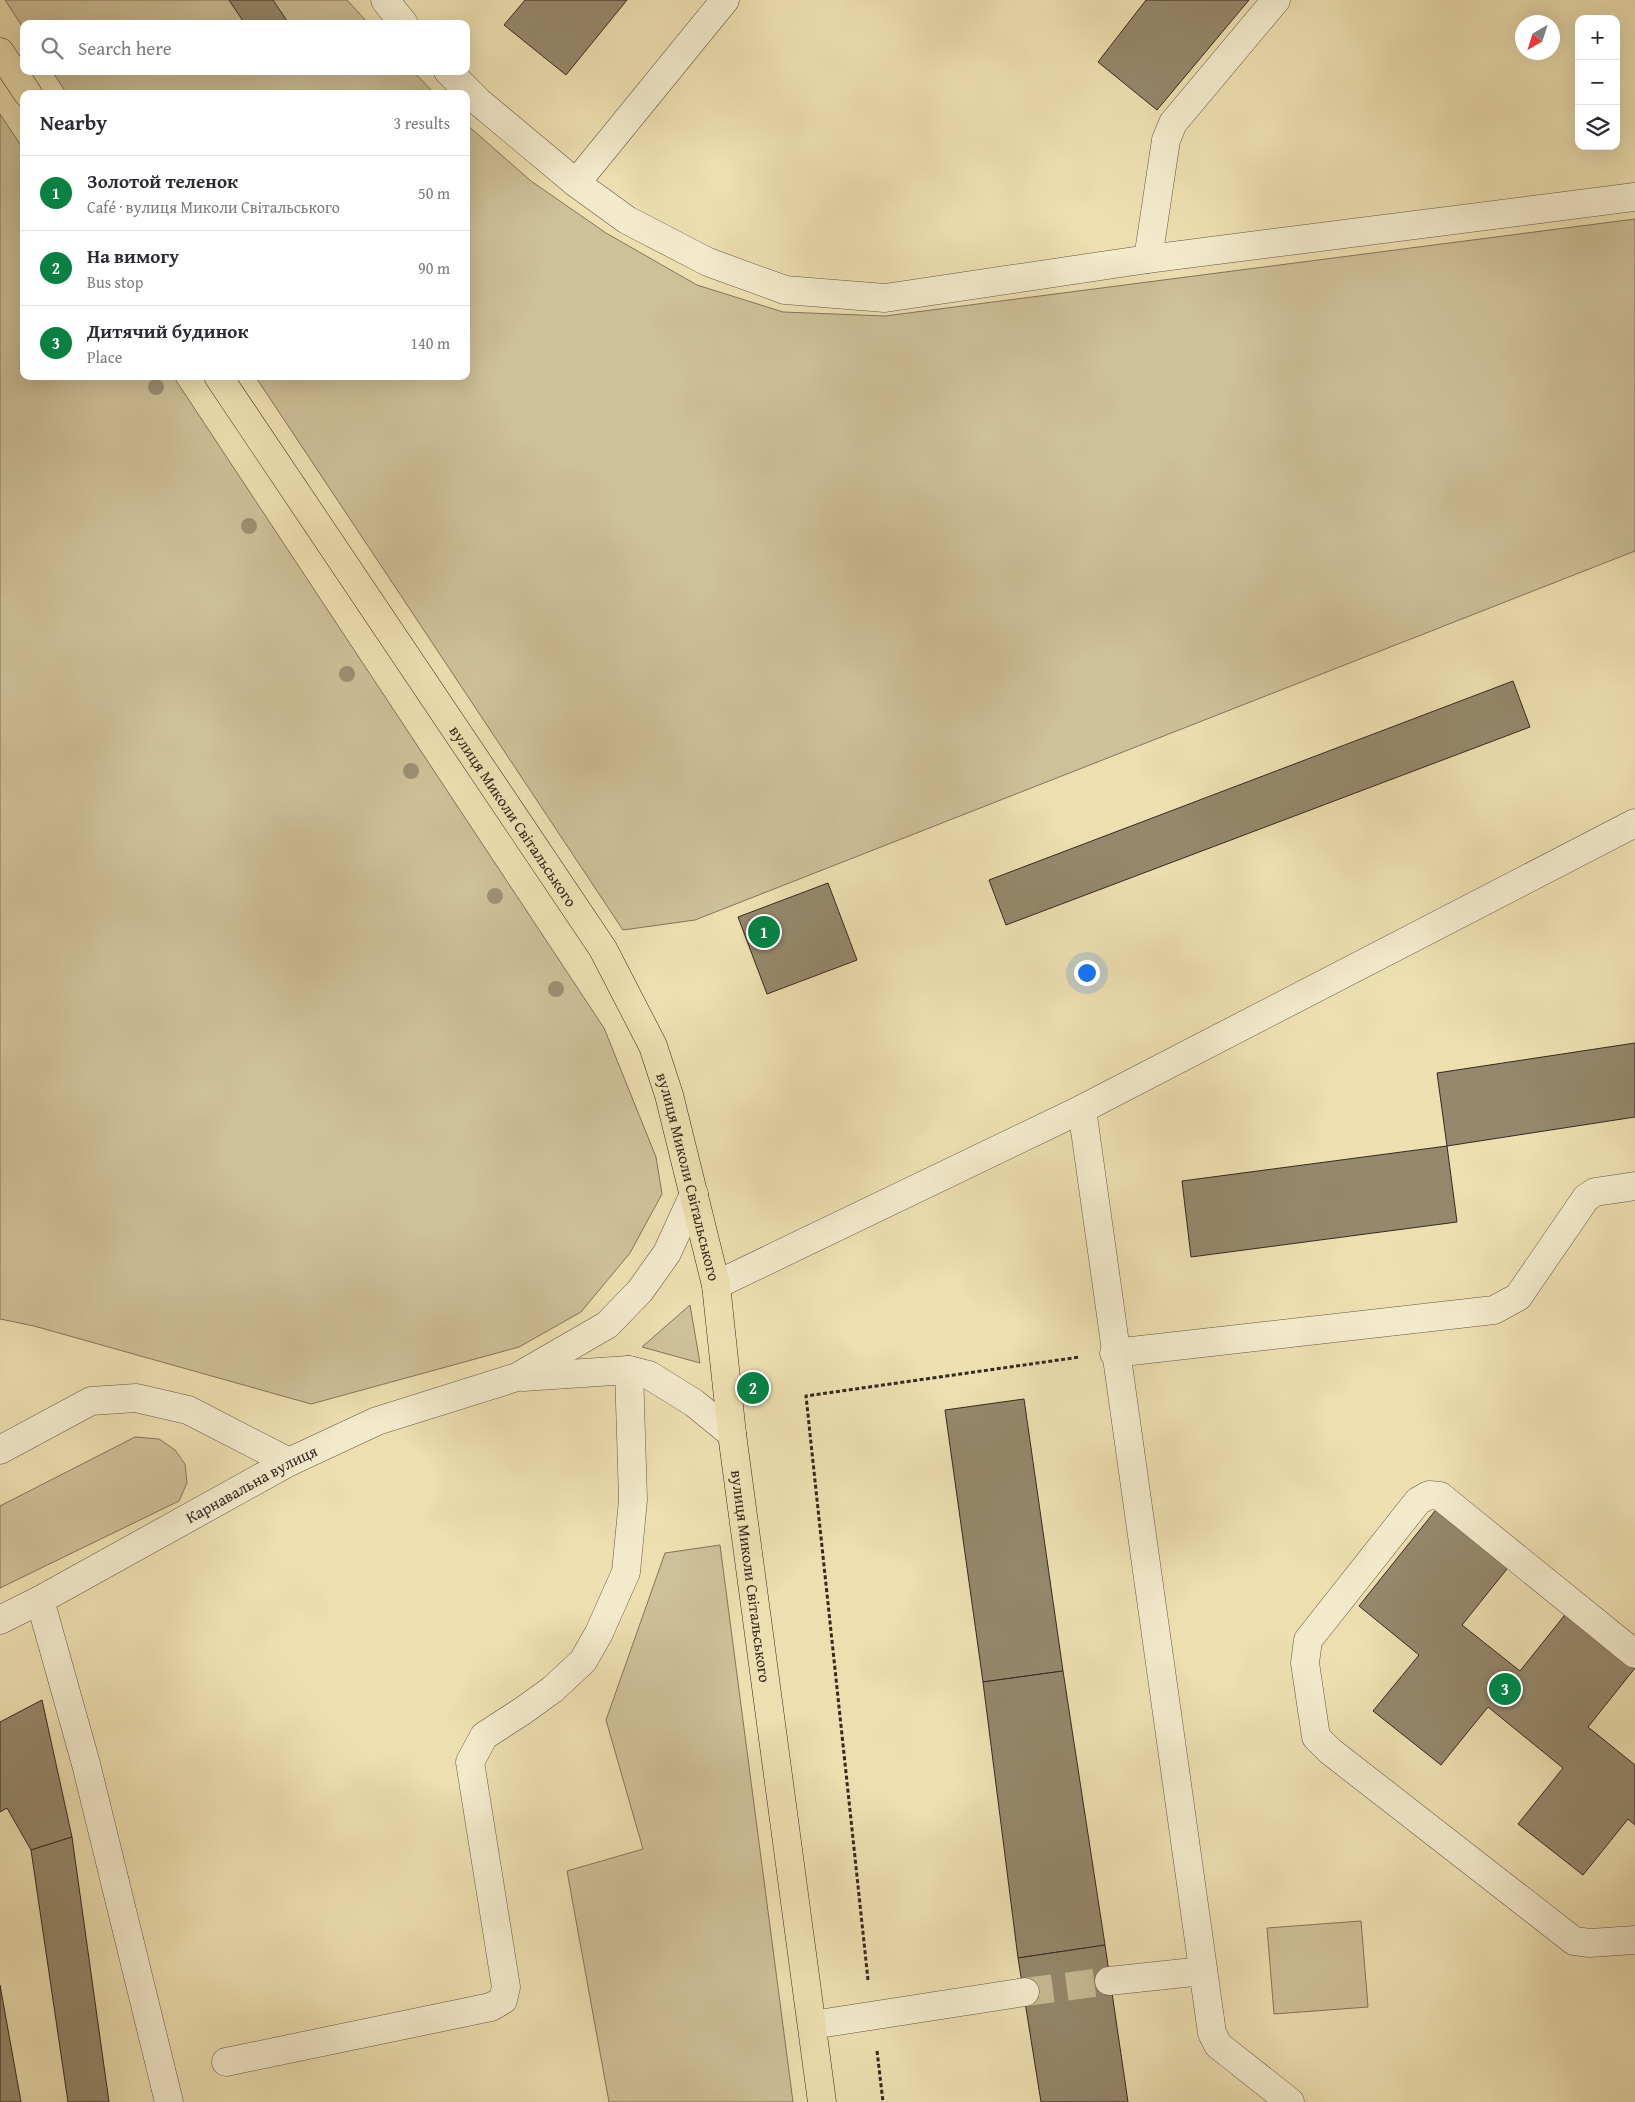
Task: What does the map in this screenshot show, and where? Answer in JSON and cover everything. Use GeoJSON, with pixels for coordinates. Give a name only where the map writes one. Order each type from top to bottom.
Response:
{"type":"FeatureCollection","features":[{"type":"Feature","properties":{"kind":"main road"},"geometry":{"type":"LineString","coordinates":[[0,52],[25,90]]}},
{"type":"Feature","properties":{"kind":"main road","name":"вулиця Миколи Світальського"},"geometry":{"type":"LineString","coordinates":[[221,380],[603,949],[653,1046],[669,1095],[716,1285],[732,1434],[822,2102]]}},
{"type":"Feature","properties":{"kind":"street"},"geometry":{"type":"LineString","coordinates":[[384,0],[401,20]]}},
{"type":"Feature","properties":{"kind":"street"},"geometry":{"type":"LineString","coordinates":[[576,183],[726,0]]}},
{"type":"Feature","properties":{"kind":"street"},"geometry":{"type":"LineString","coordinates":[[1148,259],[1166,140],[1173,123],[1276,0]]}},
{"type":"Feature","properties":{"kind":"street"},"geometry":{"type":"LineString","coordinates":[[452,75],[467,90]]}},
{"type":"Feature","properties":{"kind":"street"},"geometry":{"type":"LineString","coordinates":[[470,93],[576,183],[627,220],[708,262],[785,290],[885,298],[1148,259],[1635,197]]}},
{"type":"Feature","properties":{"kind":"street"},"geometry":{"type":"LineString","coordinates":[[716,1285],[1082,1109],[1635,823]]}},
{"type":"Feature","properties":{"kind":"street"},"geometry":{"type":"LineString","coordinates":[[1082,1109],[1114,1353],[1214,2039],[1290,2102]]}},
{"type":"Feature","properties":{"kind":"street"},"geometry":{"type":"LineString","coordinates":[[1114,1353],[1494,1310],[1518,1297],[1586,1198],[1594,1192],[1635,1186]]}},
{"type":"Feature","properties":{"kind":"street"},"geometry":{"type":"LineString","coordinates":[[517,1377],[607,1325],[640,1291],[667,1253],[694,1194]]}},
{"type":"Feature","properties":{"kind":"street"},"geometry":{"type":"LineString","coordinates":[[517,1377],[629,1370],[649,1375],[694,1403],[732,1434]]}},
{"type":"Feature","properties":{"kind":"street"},"geometry":{"type":"LineString","coordinates":[[226,2062],[492,2007],[503,2000],[506,1987],[470,1762],[484,1736],[553,1689],[582,1661],[599,1633],[626,1572],[633,1500],[629,1370]]}},
{"type":"Feature","properties":{"kind":"street","name":"Карнавальна вулиця"},"geometry":{"type":"LineString","coordinates":[[0,1620],[40,1600],[289,1462],[377,1421],[517,1377]]}},
{"type":"Feature","properties":{"kind":"street"},"geometry":{"type":"LineString","coordinates":[[0,1450],[91,1402],[136,1398],[188,1410],[289,1462]]}},
{"type":"Feature","properties":{"kind":"street"},"geometry":{"type":"LineString","coordinates":[[1635,1654],[1440,1496],[1429,1495],[1418,1501],[1308,1640],[1305,1663],[1316,1737],[1330,1751],[1574,1940],[1590,1943],[1635,1940]]}},
{"type":"Feature","properties":{"kind":"street"},"geometry":{"type":"LineString","coordinates":[[40,1600],[86,1764],[169,2102]]}},
{"type":"Feature","properties":{"kind":"street"},"geometry":{"type":"LineString","coordinates":[[1109,1982],[1203,1971]]}},
{"type":"Feature","properties":{"kind":"street"},"geometry":{"type":"LineString","coordinates":[[812,2025],[872,2014],[1025,1992]]}},
{"type":"Feature","properties":{"kind":"path"},"geometry":{"type":"LineString","coordinates":[[883,2102],[806,1396],[1114,1353]]}},
{"type":"Feature","properties":{"kind":"shaded area"},"geometry":{"type":"Polygon","coordinates":[[[5,0],[347,0],[365,20],[20,20],[20,23],[5,0]]]}},
{"type":"Feature","properties":{"kind":"shaded area"},"geometry":{"type":"Polygon","coordinates":[[[55,75],[417,75],[431,90],[64,90],[55,75]]]}},
{"type":"Feature","properties":{"kind":"shaded area"},"geometry":{"type":"Polygon","coordinates":[[[0,114],[20,144],[20,380],[176,380],[604,1028],[656,1157],[662,1194],[630,1253],[581,1312],[519,1347],[311,1404],[34,1326],[0,1319],[0,114]]]}},
{"type":"Feature","properties":{"kind":"shaded area"},"geometry":{"type":"Polygon","coordinates":[[[470,128],[531,181],[606,233],[697,285],[783,312],[885,316],[1635,219],[1635,551],[695,920],[623,930],[258,380],[470,380],[470,128]]]}},
{"type":"Feature","properties":{"kind":"shaded area"},"geometry":{"type":"Polygon","coordinates":[[[690,1305],[700,1363],[642,1347],[690,1305]]]}},
{"type":"Feature","properties":{"kind":"shaded area"},"geometry":{"type":"Polygon","coordinates":[[[135,1437],[159,1439],[175,1450],[185,1464],[187,1483],[179,1501],[0,1588],[0,1506],[135,1437]]]}},
{"type":"Feature","properties":{"kind":"shaded area"},"geometry":{"type":"Polygon","coordinates":[[[720,1545],[793,2102],[609,2102],[567,1871],[643,1849],[606,1720],[665,1553],[720,1545]]]}},
{"type":"Feature","properties":{"kind":"shaded area"},"geometry":{"type":"Polygon","coordinates":[[[1361,1921],[1368,2007],[1274,2014],[1267,1928],[1361,1921]]]}},
{"type":"Feature","properties":{"kind":"building"},"geometry":{"type":"Polygon","coordinates":[[[229,0],[273,0],[286,20],[242,20],[229,0]]]}},
{"type":"Feature","properties":{"kind":"building"},"geometry":{"type":"Polygon","coordinates":[[[525,0],[627,0],[566,75],[504,25],[525,0]]]}},
{"type":"Feature","properties":{"kind":"building"},"geometry":{"type":"Polygon","coordinates":[[[1146,0],[1249,0],[1157,110],[1098,62],[1146,0]]]}},
{"type":"Feature","properties":{"kind":"building"},"geometry":{"type":"Polygon","coordinates":[[[1513,681],[1530,727],[1006,925],[989,880],[1513,681]]]}},
{"type":"Feature","properties":{"kind":"building"},"geometry":{"type":"Polygon","coordinates":[[[828,883],[857,960],[767,994],[738,917],[828,883]]]}},
{"type":"Feature","properties":{"kind":"building"},"geometry":{"type":"Polygon","coordinates":[[[1635,1043],[1635,1117],[1447,1146],[1437,1073],[1635,1043]]]}},
{"type":"Feature","properties":{"kind":"building"},"geometry":{"type":"Polygon","coordinates":[[[1447,1146],[1457,1222],[1191,1257],[1182,1181],[1447,1146]]]}},
{"type":"Feature","properties":{"kind":"building"},"geometry":{"type":"Polygon","coordinates":[[[1024,1399],[1063,1671],[983,1682],[945,1410],[1024,1399]]]}},
{"type":"Feature","properties":{"kind":"building"},"geometry":{"type":"Polygon","coordinates":[[[1439,1506],[1511,1564],[1462,1625],[1520,1671],[1568,1611],[1635,1665],[1635,1668],[1588,1727],[1635,1765],[1635,1825],[1628,1819],[1583,1875],[1518,1824],[1563,1768],[1488,1707],[1441,1765],[1373,1711],[1419,1655],[1359,1606],[1439,1506]]]}},
{"type":"Feature","properties":{"kind":"building"},"geometry":{"type":"Polygon","coordinates":[[[1063,1671],[1105,1945],[1018,1958],[983,1682],[1063,1671]]]}},
{"type":"Feature","properties":{"kind":"building"},"geometry":{"type":"Polygon","coordinates":[[[42,1700],[72,1837],[31,1850],[7,1808],[0,1812],[0,1722],[42,1700]]]}},
{"type":"Feature","properties":{"kind":"building"},"geometry":{"type":"Polygon","coordinates":[[[72,1837],[109,2102],[68,2102],[31,1850],[72,1837]]]}},
{"type":"Feature","properties":{"kind":"building"},"geometry":{"type":"Polygon","coordinates":[[[1105,1945],[1128,2102],[1041,2102],[1018,1958],[1105,1945]]]}},
{"type":"Feature","properties":{"kind":"building"},"geometry":{"type":"Polygon","coordinates":[[[0,1985],[21,2102],[0,2102],[0,1985]]]}},
{"type":"Feature","properties":{"kind":"tunnel"},"geometry":{"type":"LineString","coordinates":[[1025,1992],[1109,1981]]}},
{"type":"Feature","properties":{"kind":"place","name":"Золотой теленок"},"geometry":{"type":"Point","coordinates":[764,932]}},
{"type":"Feature","properties":{"kind":"place","name":"На вимогу"},"geometry":{"type":"Point","coordinates":[753,1388]}},
{"type":"Feature","properties":{"kind":"place","name":"Дитячий будинок"},"geometry":{"type":"Point","coordinates":[1505,1689]}}]}
